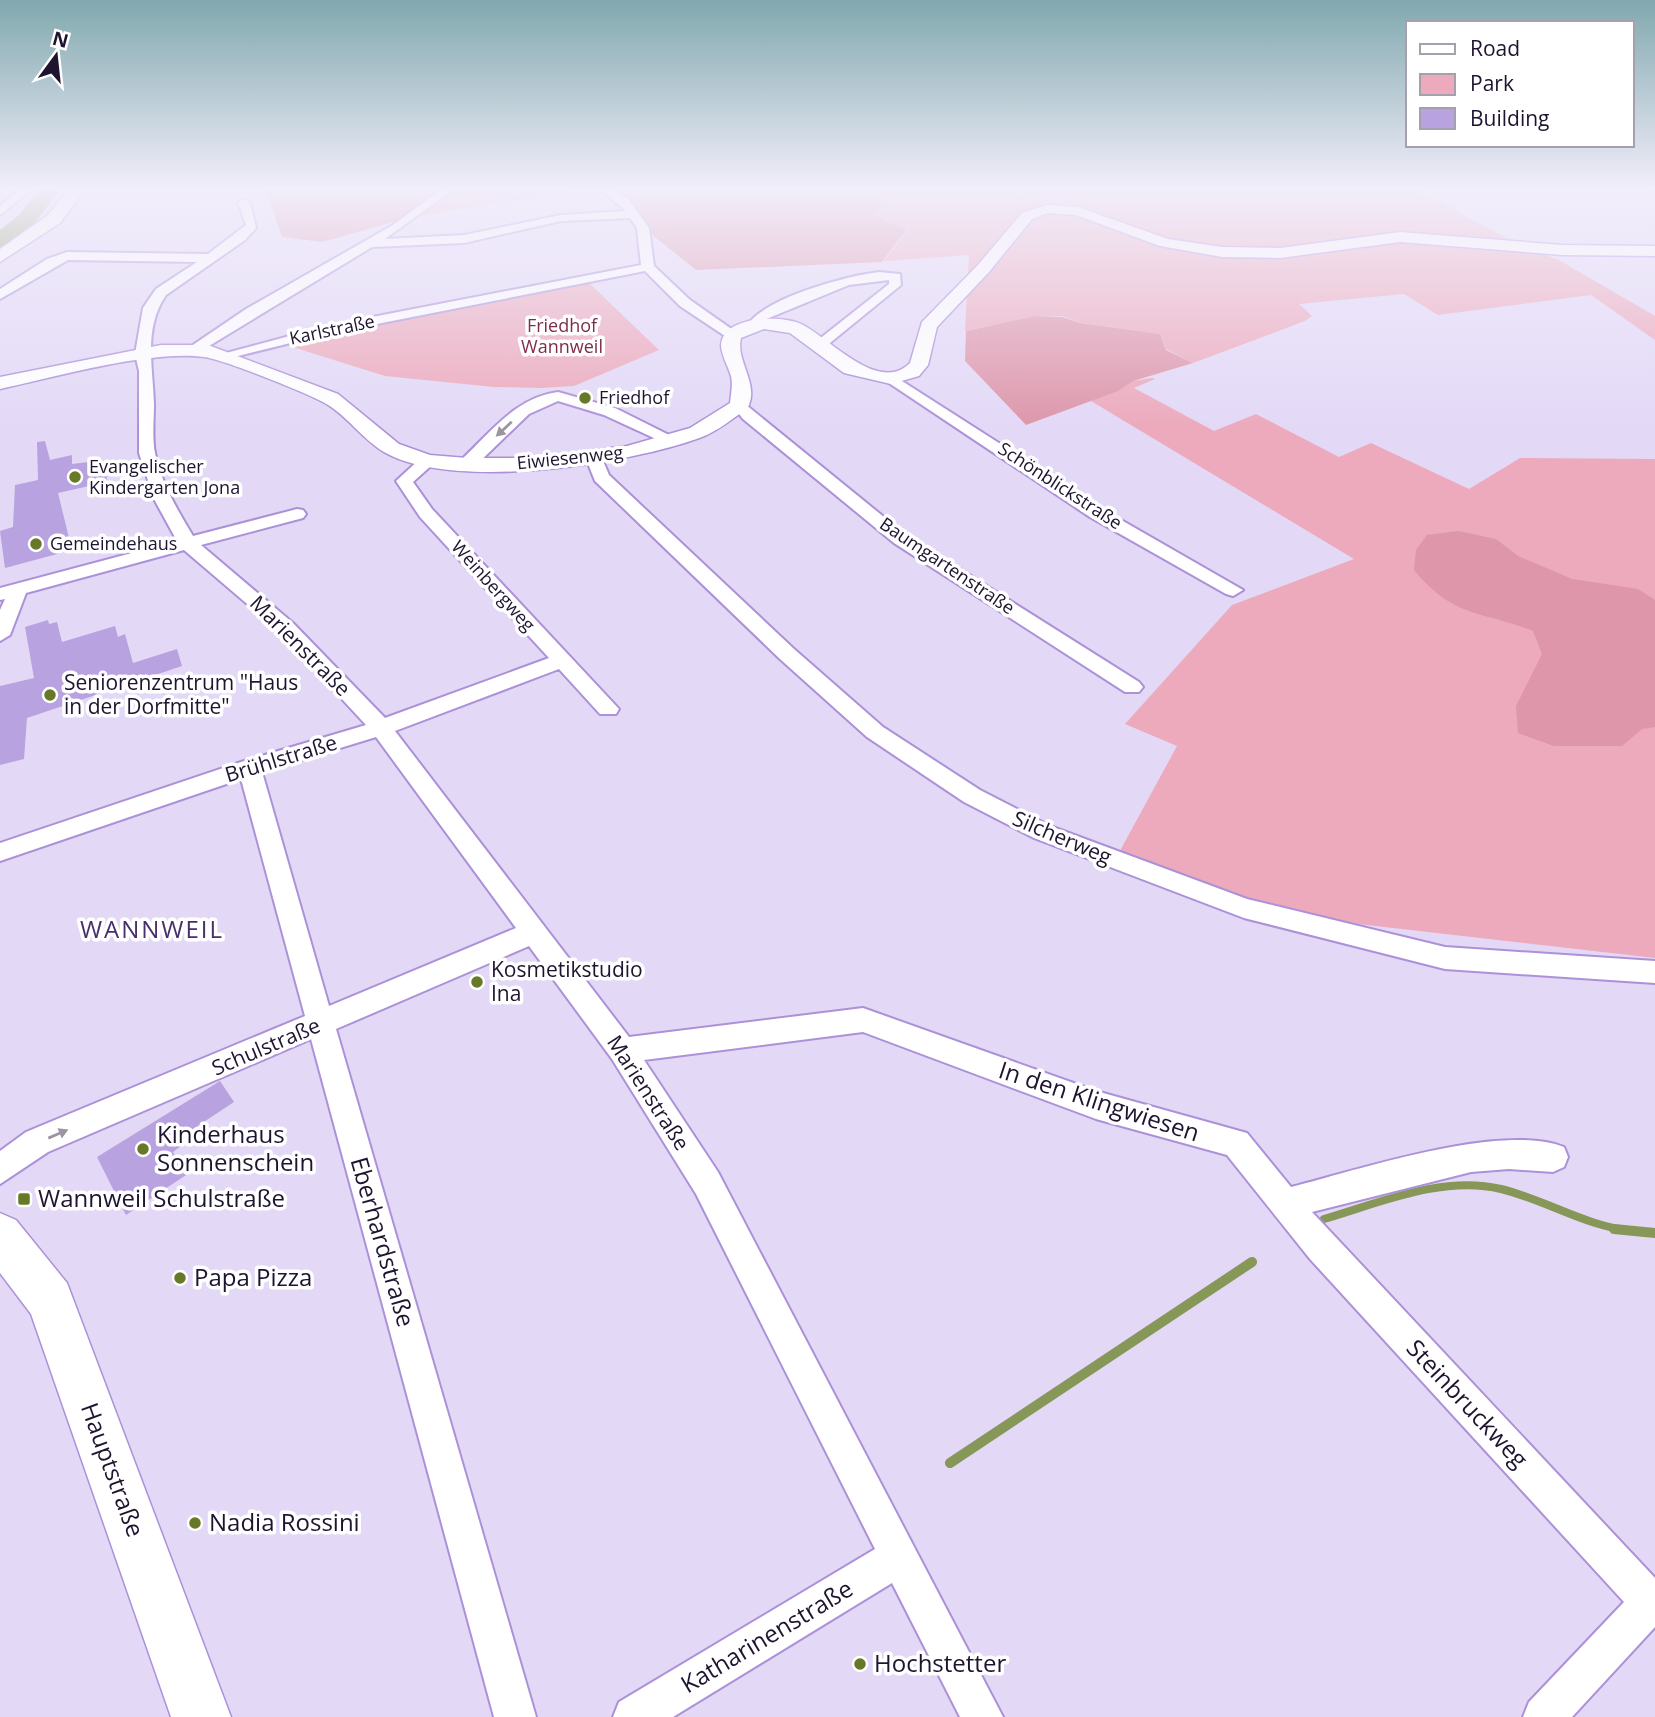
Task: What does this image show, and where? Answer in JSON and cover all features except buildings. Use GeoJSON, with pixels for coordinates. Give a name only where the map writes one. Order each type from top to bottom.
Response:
{"type":"FeatureCollection","features":[{"type":"Feature","properties":{"kind":"main road","name":"Hauptstraße"},"geometry":{"type":"LineString","coordinates":[[0,1236],[50,1300],[201,1717]]}},
{"type":"Feature","properties":{"kind":"street"},"geometry":{"type":"LineString","coordinates":[[0,296],[43,267]]}},
{"type":"Feature","properties":{"kind":"street","name":"Marienstraße"},"geometry":{"type":"LineString","coordinates":[[195,267],[161,292],[150,308],[142,354],[146,371],[147,453],[163,499],[188,544],[286,626],[381,727],[622,1051],[707,1183],[982,1717]]}},
{"type":"Feature","properties":{"kind":"street"},"geometry":{"type":"LineString","coordinates":[[194,349],[241,318],[330,267]]}},
{"type":"Feature","properties":{"kind":"street","name":"Karlstraße"},"geometry":{"type":"LineString","coordinates":[[222,356],[331,329],[647,267]]}},
{"type":"Feature","properties":{"kind":"street"},"geometry":{"type":"LineString","coordinates":[[648,267],[685,303],[733,335]]}},
{"type":"Feature","properties":{"kind":"street"},"geometry":{"type":"LineString","coordinates":[[733,335],[754,326],[795,328],[851,369],[891,378],[912,372],[919,365],[928,326],[985,267]]}},
{"type":"Feature","properties":{"kind":"street"},"geometry":{"type":"LineString","coordinates":[[754,326],[760,317],[821,291],[878,276],[895,277],[895,285],[820,344]]}},
{"type":"Feature","properties":{"kind":"street"},"geometry":{"type":"LineString","coordinates":[[733,335],[730,346],[741,378],[740,405]]}},
{"type":"Feature","properties":{"kind":"street","name":"Eiwiesenweg"},"geometry":{"type":"LineString","coordinates":[[0,383],[142,354],[194,349],[222,356],[331,398],[352,412],[379,440],[392,448],[427,461],[467,464],[533,464],[629,452],[673,441],[710,425],[740,405]]}},
{"type":"Feature","properties":{"kind":"street","name":"Schönblickstraße"},"geometry":{"type":"LineString","coordinates":[[891,378],[1096,513],[1233,590]]}},
{"type":"Feature","properties":{"kind":"street"},"geometry":{"type":"LineString","coordinates":[[467,464],[524,411],[554,396],[582,402],[673,441]]}},
{"type":"Feature","properties":{"kind":"street","name":"Baumgartenstraße"},"geometry":{"type":"LineString","coordinates":[[740,405],[749,416],[900,539],[1132,687]]}},
{"type":"Feature","properties":{"kind":"street","name":"Silcherweg"},"geometry":{"type":"LineString","coordinates":[[593,456],[601,477],[780,648],[875,732],[972,796],[1042,832],[1244,908],[1445,958],[1655,972]]}},
{"type":"Feature","properties":{"kind":"street","name":"Weinbergweg"},"geometry":{"type":"LineString","coordinates":[[427,461],[404,481],[426,513],[608,709]]}},
{"type":"Feature","properties":{"kind":"street"},"geometry":{"type":"LineString","coordinates":[[0,635],[9,592],[297,514]]}},
{"type":"Feature","properties":{"kind":"street","name":"Brühlstraße"},"geometry":{"type":"LineString","coordinates":[[0,852],[249,768],[381,727],[561,661]]}},
{"type":"Feature","properties":{"kind":"street","name":"Eberhardstraße"},"geometry":{"type":"LineString","coordinates":[[249,768],[515,1717]]}},
{"type":"Feature","properties":{"kind":"street","name":"Schulstraße"},"geometry":{"type":"LineString","coordinates":[[0,1169],[37,1142],[321,1025],[535,932]]}},
{"type":"Feature","properties":{"kind":"street","name":"In den Klingwiesen"},"geometry":{"type":"LineString","coordinates":[[622,1051],[863,1020],[1096,1105],[1236,1143],[1287,1203]]}},
{"type":"Feature","properties":{"kind":"street"},"geometry":{"type":"LineString","coordinates":[[1287,1203],[1471,1157],[1509,1154],[1553,1157]]}},
{"type":"Feature","properties":{"kind":"street","name":"Steinbruckweg"},"geometry":{"type":"LineString","coordinates":[[1287,1203],[1321,1248],[1653,1600]]}},
{"type":"Feature","properties":{"kind":"street","name":"Katharinenstraße"},"geometry":{"type":"LineString","coordinates":[[634,1717],[899,1556]]}},
{"type":"Feature","properties":{"kind":"street"},"geometry":{"type":"LineString","coordinates":[[1544,1717],[1653,1600]]}},
{"type":"Feature","properties":{"kind":"green space"},"geometry":{"type":"Polygon","coordinates":[[[968,267],[1571,267],[1655,316],[1655,340],[1591,295],[1438,315],[1404,294],[1299,304],[1312,316],[1305,321],[1193,363],[1166,349],[1160,334],[1082,323],[1062,316],[1034,316],[965,331],[968,267]]]}},
{"type":"Feature","properties":{"kind":"green space","name":"Friedhof Wannweil"},"geometry":{"type":"Polygon","coordinates":[[[587,281],[659,350],[574,386],[494,387],[385,376],[280,343],[587,281]]]}},
{"type":"Feature","properties":{"kind":"green space"},"geometry":{"type":"Polygon","coordinates":[[[1155,379],[1134,388],[1214,431],[1256,414],[1339,457],[1371,443],[1469,489],[1520,458],[1655,459],[1655,958],[1323,920],[1115,860],[1177,746],[1125,724],[1232,605],[1354,559],[1091,401],[1133,381],[1155,379]]]}},
{"type":"Feature","properties":{"kind":"shaded area"},"geometry":{"type":"Polygon","coordinates":[[[692,267],[763,267],[696,270],[692,267]]]}},
{"type":"Feature","properties":{"kind":"shaded area"},"geometry":{"type":"Polygon","coordinates":[[[1034,316],[1062,317],[1081,323],[1160,334],[1166,350],[1193,363],[1133,381],[1118,391],[1026,425],[965,361],[966,331],[1034,316]]]}},
{"type":"Feature","properties":{"kind":"shaded area"},"geometry":{"type":"Polygon","coordinates":[[[1458,531],[1496,539],[1518,556],[1572,579],[1638,589],[1655,600],[1655,727],[1642,729],[1622,746],[1554,746],[1518,733],[1516,706],[1542,654],[1533,631],[1456,605],[1442,597],[1414,570],[1416,550],[1427,535],[1458,531]]]}},
{"type":"Feature","properties":{"kind":"waterway"},"geometry":{"type":"LineString","coordinates":[[1324,1219],[1434,1188],[1479,1186],[1501,1189],[1583,1219],[1631,1231]]}},
{"type":"Feature","properties":{"kind":"waterway"},"geometry":{"type":"LineString","coordinates":[[1614,1229],[1631,1231]]}},
{"type":"Feature","properties":{"kind":"waterway"},"geometry":{"type":"LineString","coordinates":[[1631,1231],[1655,1233]]}},
{"type":"Feature","properties":{"kind":"waterway"},"geometry":{"type":"LineString","coordinates":[[950,1463],[1252,1262]]}},
{"type":"Feature","properties":{"kind":"place","name":"Friedhof"},"geometry":{"type":"Point","coordinates":[585,398]}},
{"type":"Feature","properties":{"kind":"place","name":"Evangelischer Kindergarten Jona"},"geometry":{"type":"Point","coordinates":[75,477]}},
{"type":"Feature","properties":{"kind":"place","name":"Gemeindehaus"},"geometry":{"type":"Point","coordinates":[36,544]}},
{"type":"Feature","properties":{"kind":"place","name":"Seniorenzentrum \"Haus in der Dorfmitte\""},"geometry":{"type":"Point","coordinates":[50,695]}},
{"type":"Feature","properties":{"kind":"place","name":"Kosmetikstudio Ina"},"geometry":{"type":"Point","coordinates":[477,982]}},
{"type":"Feature","properties":{"kind":"place","name":"Kinderhaus Sonnenschein"},"geometry":{"type":"Point","coordinates":[143,1149]}},
{"type":"Feature","properties":{"kind":"place","name":"Wannweil Schulstraße"},"geometry":{"type":"Point","coordinates":[24,1199]}},
{"type":"Feature","properties":{"kind":"place","name":"Papa Pizza"},"geometry":{"type":"Point","coordinates":[180,1278]}},
{"type":"Feature","properties":{"kind":"place","name":"Nadia Rossini"},"geometry":{"type":"Point","coordinates":[195,1523]}},
{"type":"Feature","properties":{"kind":"place","name":"Hochstetter"},"geometry":{"type":"Point","coordinates":[860,1664]}},
{"type":"Feature","properties":{"kind":"district","name":"WANNWEIL"},"geometry":{"type":"Point","coordinates":[152,930]}}]}
